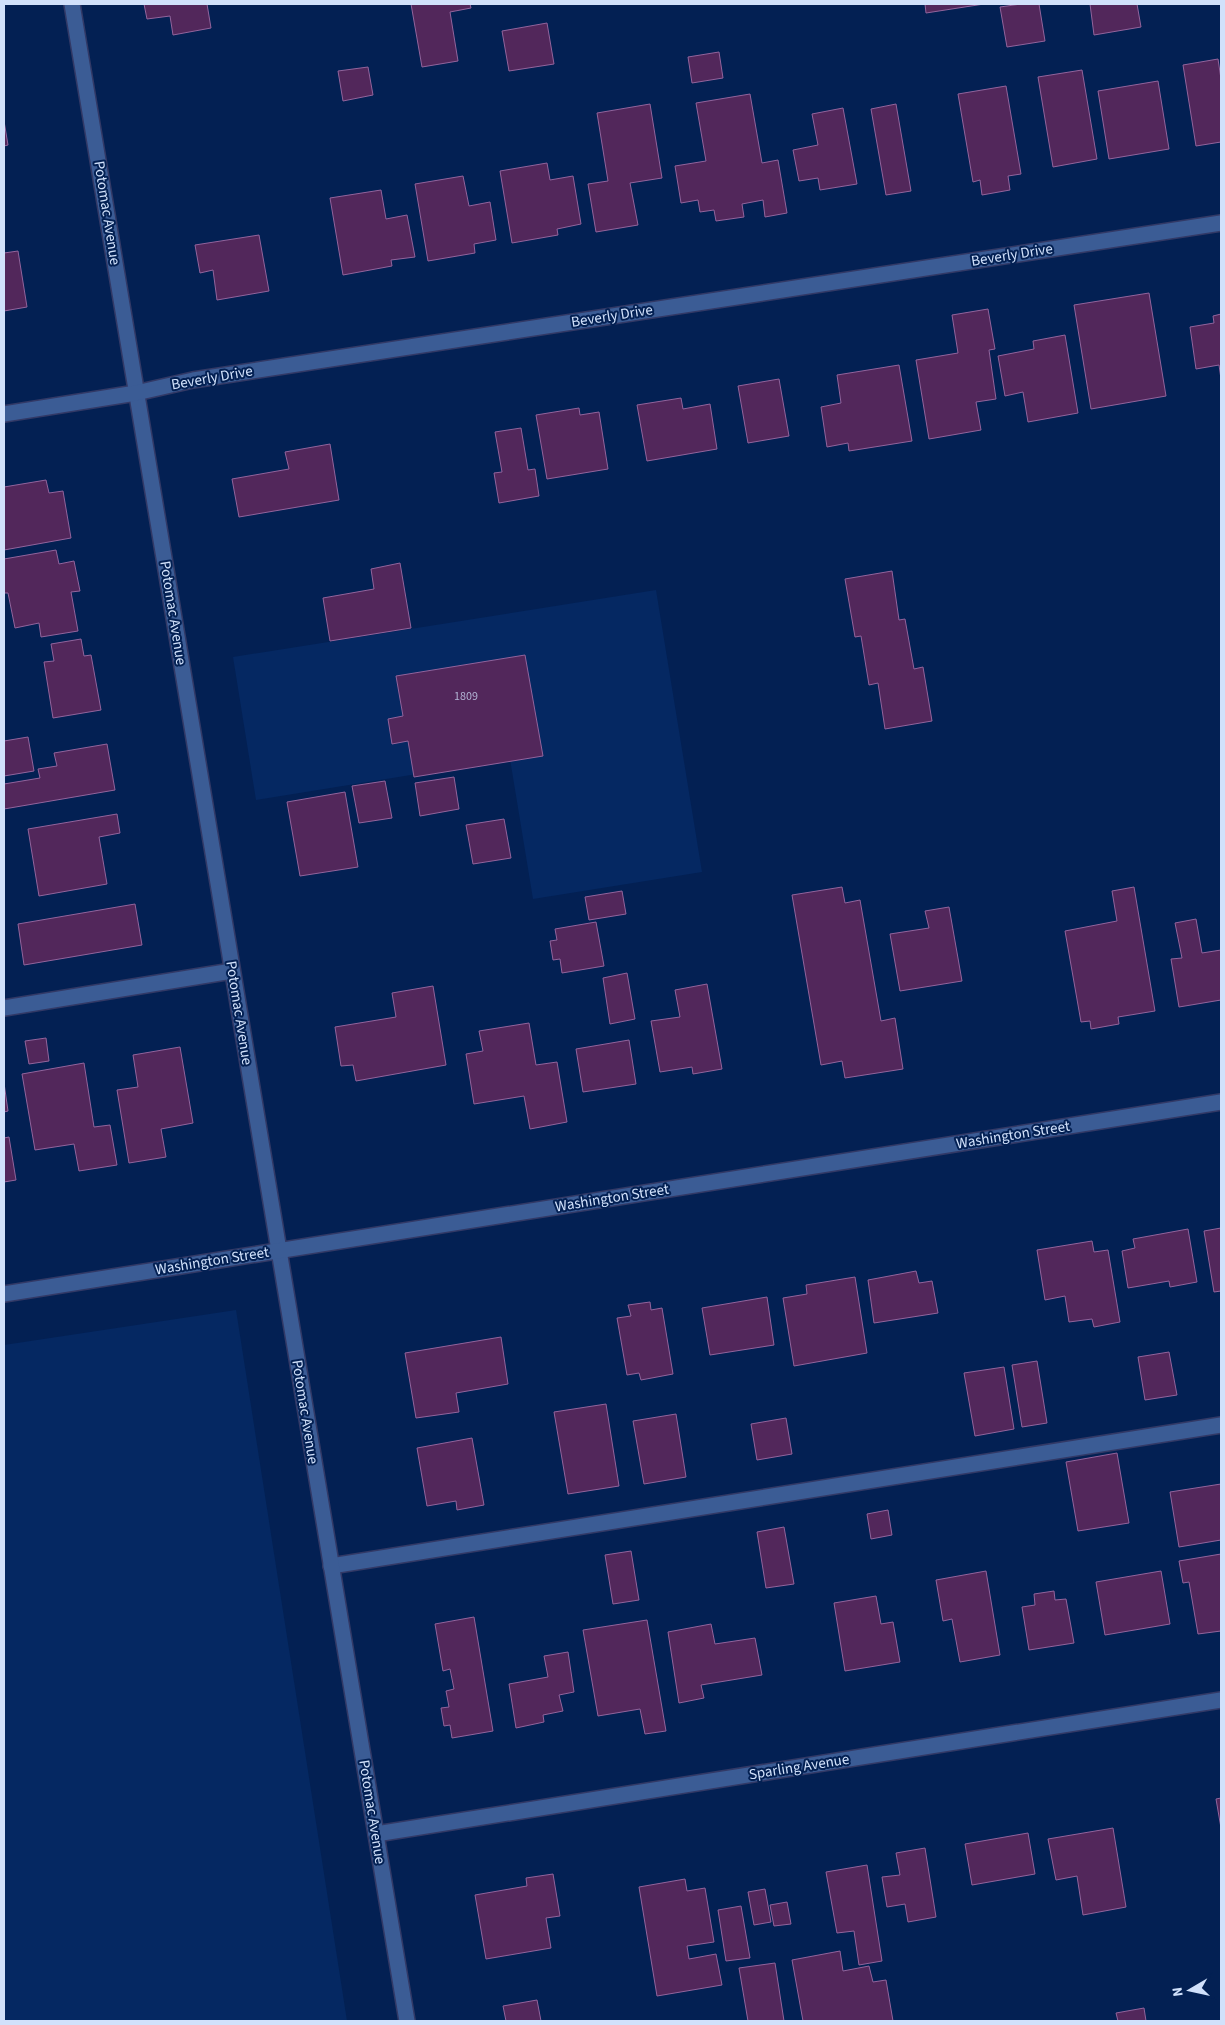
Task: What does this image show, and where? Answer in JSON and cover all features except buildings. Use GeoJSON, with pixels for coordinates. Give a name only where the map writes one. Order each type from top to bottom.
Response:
{"type":"FeatureCollection","features":[{"type":"Feature","properties":{"kind":"street","name":"Potomac Avenue"},"geometry":{"type":"LineString","coordinates":[[72,4],[407,2021]]}},
{"type":"Feature","properties":{"kind":"street","name":"Beverly Drive"},"geometry":{"type":"LineString","coordinates":[[4,414],[136,393],[194,380],[1221,223]]}},
{"type":"Feature","properties":{"kind":"street"},"geometry":{"type":"LineString","coordinates":[[4,1008],[232,972]]}},
{"type":"Feature","properties":{"kind":"street","name":"Washington Street"},"geometry":{"type":"LineString","coordinates":[[4,1294],[1221,1102]]}},
{"type":"Feature","properties":{"kind":"street"},"geometry":{"type":"LineString","coordinates":[[331,1566],[1221,1425]]}},
{"type":"Feature","properties":{"kind":"street","name":"Sparling Avenue"},"geometry":{"type":"LineString","coordinates":[[376,1834],[1221,1700]]}},
{"type":"Feature","properties":{"kind":"shaded area"},"geometry":{"type":"Polygon","coordinates":[[[656,590],[702,872],[533,899],[510,759],[256,800],[233,657],[656,590]]]}},
{"type":"Feature","properties":{"kind":"shaded area"},"geometry":{"type":"Polygon","coordinates":[[[236,1310],[347,2021],[4,2021],[4,1345],[236,1310]]]}}]}
